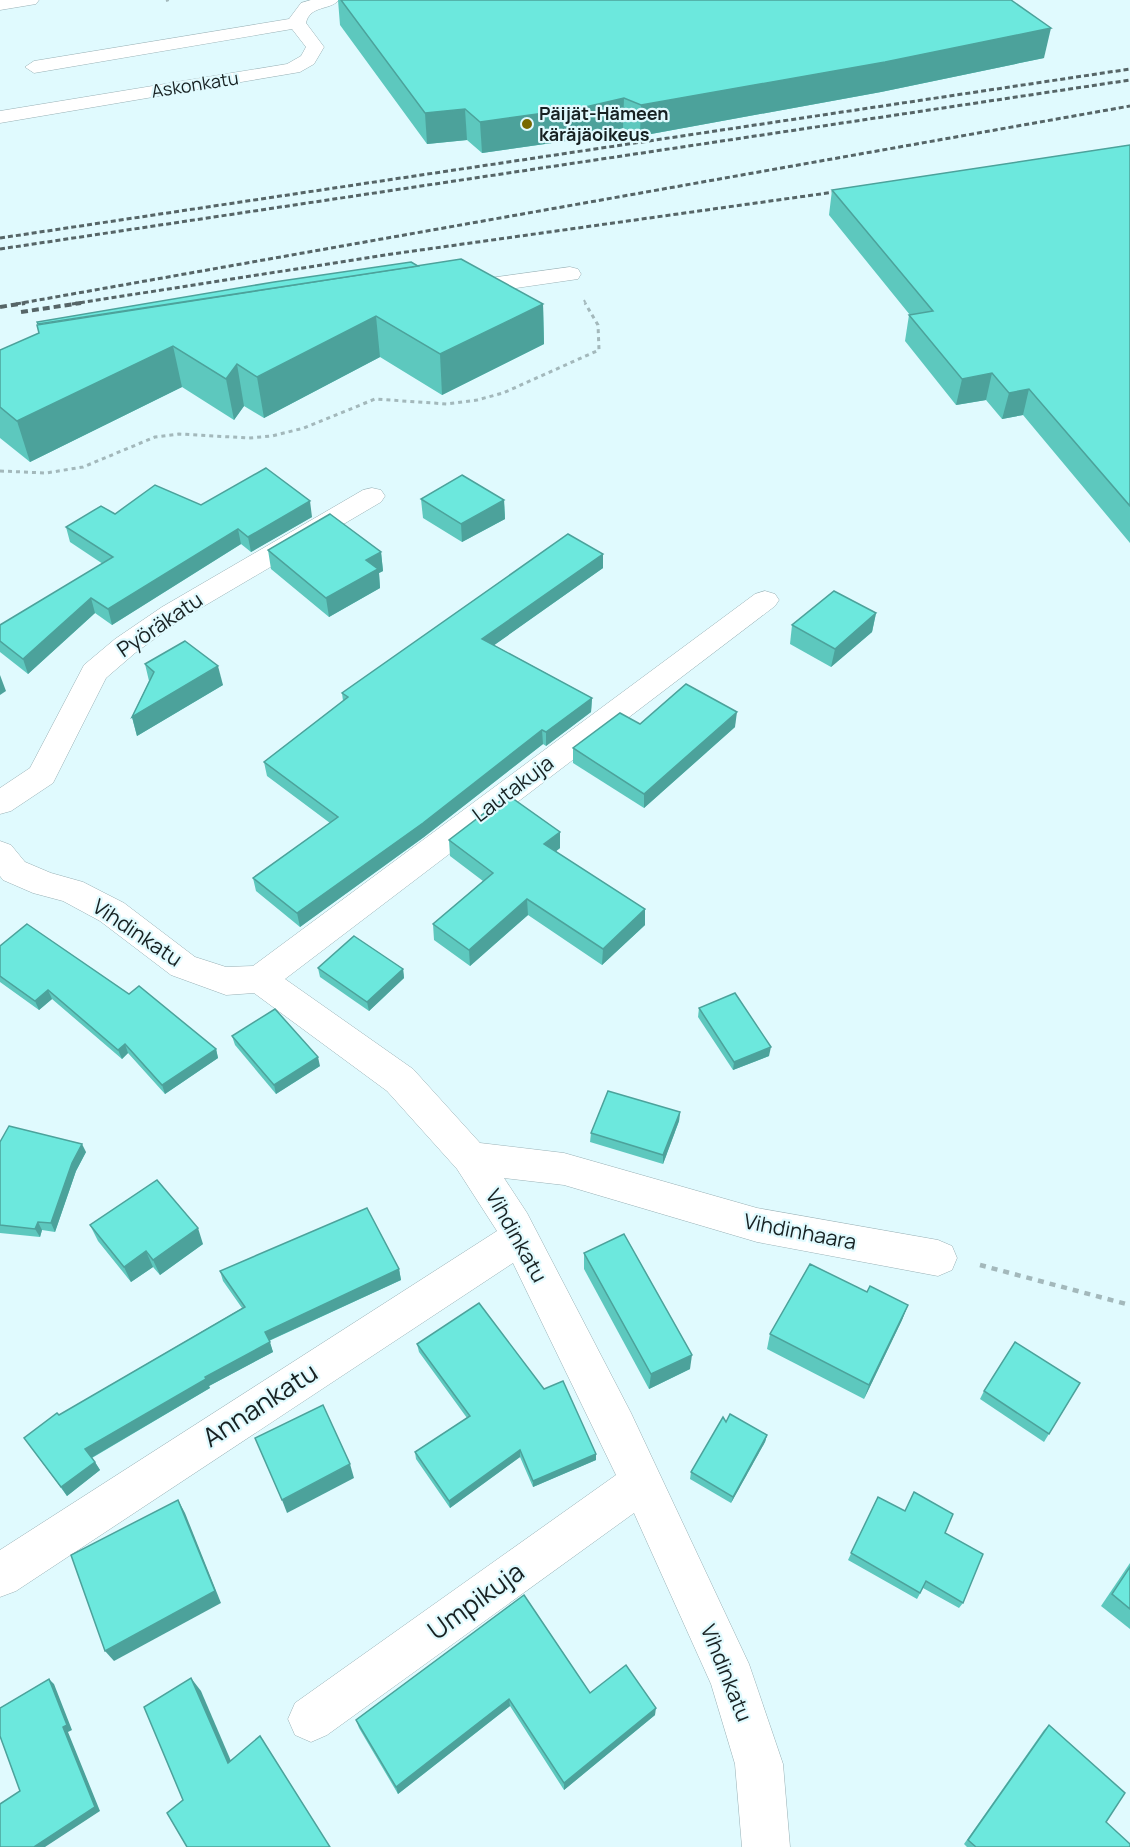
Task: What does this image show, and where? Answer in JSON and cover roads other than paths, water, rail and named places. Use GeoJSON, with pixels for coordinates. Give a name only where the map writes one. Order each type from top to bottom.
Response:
{"type":"FeatureCollection","features":[{"type":"Feature","properties":{"kind":"street"},"geometry":{"type":"LineString","coordinates":[[0,4],[30,0]]}},
{"type":"Feature","properties":{"kind":"street"},"geometry":{"type":"LineString","coordinates":[[34,67],[297,23],[300,12],[325,1]]}},
{"type":"Feature","properties":{"kind":"street","name":"Askonkatu"},"geometry":{"type":"LineString","coordinates":[[0,117],[287,70],[308,60],[314,54],[315,48],[297,23]]}},
{"type":"Feature","properties":{"kind":"street"},"geometry":{"type":"LineString","coordinates":[[445,292],[570,274]]}},
{"type":"Feature","properties":{"kind":"street","name":"Pyöräkatu"},"geometry":{"type":"LineString","coordinates":[[0,803],[42,775],[94,672],[124,646],[172,614],[372,496]]}},
{"type":"Feature","properties":{"kind":"street","name":"Lautakuja"},"geometry":{"type":"LineString","coordinates":[[260,979],[765,600]]}},
{"type":"Feature","properties":{"kind":"street","name":"Vihdinkatu"},"geometry":{"type":"LineString","coordinates":[[5,869],[44,884],[72,891],[112,912],[183,966],[226,981],[260,979],[400,1080],[470,1158],[520,1237],[642,1482],[733,1680],[759,1764],[766,1847]]}},
{"type":"Feature","properties":{"kind":"street","name":"Vihdinhaara"},"geometry":{"type":"LineString","coordinates":[[470,1158],[564,1169],[757,1225],[938,1258]]}},
{"type":"Feature","properties":{"kind":"street","name":"Annankatu"},"geometry":{"type":"LineString","coordinates":[[0,1575],[520,1237]]}},
{"type":"Feature","properties":{"kind":"street","name":"Umpikuja"},"geometry":{"type":"LineString","coordinates":[[311,1719],[642,1482]]}},
{"type":"Feature","properties":{"kind":"railway"},"geometry":{"type":"LineString","coordinates":[[0,238],[1130,69]]}},
{"type":"Feature","properties":{"kind":"railway"},"geometry":{"type":"LineString","coordinates":[[0,249],[1130,80]]}},
{"type":"Feature","properties":{"kind":"railway"},"geometry":{"type":"LineString","coordinates":[[16,304],[1130,106]]}},
{"type":"Feature","properties":{"kind":"railway"},"geometry":{"type":"LineString","coordinates":[[72,304],[392,254],[849,190]]}},
{"type":"Feature","properties":{"kind":"railway"},"geometry":{"type":"LineString","coordinates":[[0,307],[25,303]]}},
{"type":"Feature","properties":{"kind":"railway"},"geometry":{"type":"LineString","coordinates":[[21,312],[81,303]]}},
{"type":"Feature","properties":{"kind":"place","name":"Päijät-Hämeen käräjäoikeus"},"geometry":{"type":"Point","coordinates":[527,124]}}]}
